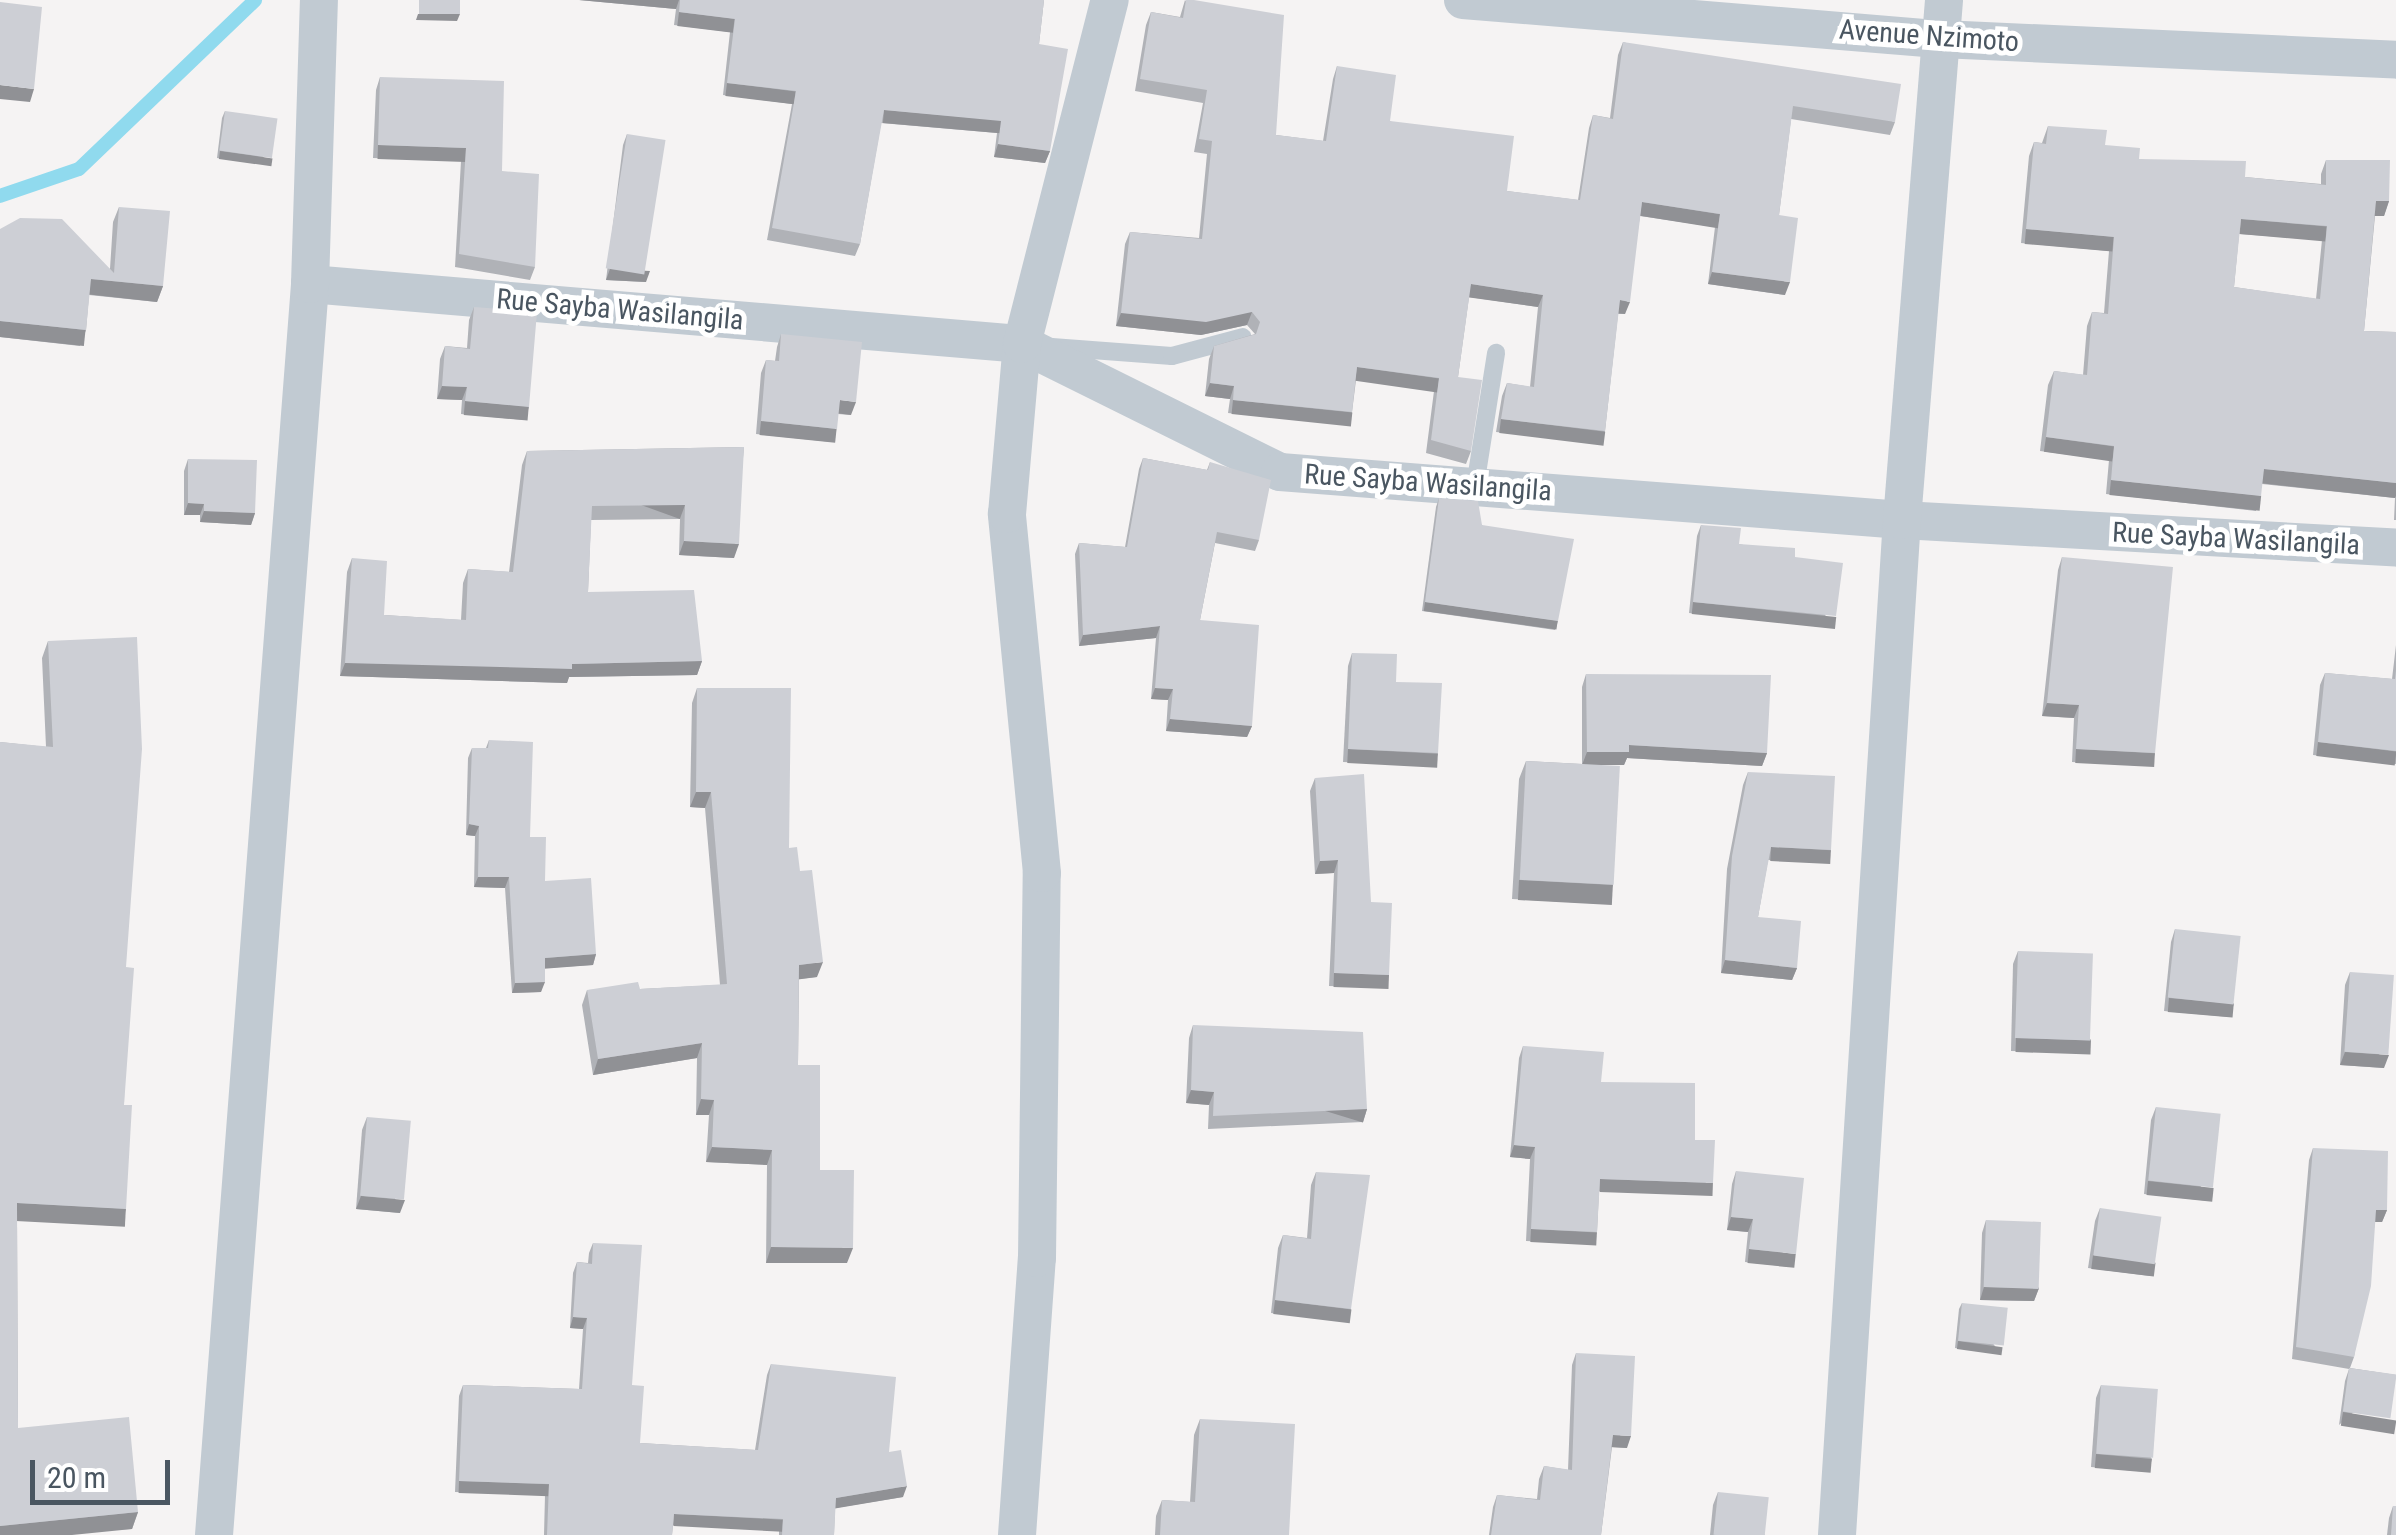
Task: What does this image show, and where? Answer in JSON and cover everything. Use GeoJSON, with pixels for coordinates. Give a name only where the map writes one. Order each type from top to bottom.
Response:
{"type":"FeatureCollection","features":[{"type":"Feature","properties":{"kind":"street"},"geometry":{"type":"LineString","coordinates":[[214,1535],[310,284],[319,0]]}},
{"type":"Feature","properties":{"kind":"street"},"geometry":{"type":"LineString","coordinates":[[1017,1535],[1037,1258],[1042,874],[1007,514],[1022,344],[1110,0]]}},
{"type":"Feature","properties":{"kind":"street","name":"Avenue Nzimoto"},"geometry":{"type":"LineString","coordinates":[[1463,0],[1941,38],[2396,60]]}},
{"type":"Feature","properties":{"kind":"street"},"geometry":{"type":"LineString","coordinates":[[1837,1535],[1902,520],[1944,0]]}},
{"type":"Feature","properties":{"kind":"street","name":"Rue Sayba Wasilangila"},"geometry":{"type":"LineString","coordinates":[[310,284],[1022,344],[1280,472],[1902,520],[2396,548]]}},
{"type":"Feature","properties":{"kind":"lane"},"geometry":{"type":"LineString","coordinates":[[1022,344],[1172,356],[1244,338]]}},
{"type":"Feature","properties":{"kind":"lane"},"geometry":{"type":"LineString","coordinates":[[1475,486],[1496,353]]}},
{"type":"Feature","properties":{"kind":"building"},"geometry":{"type":"Polygon","coordinates":[[[419,0],[460,0],[460,14],[419,14],[419,0]]]}},
{"type":"Feature","properties":{"kind":"building"},"geometry":{"type":"Polygon","coordinates":[[[680,0],[1044,0],[1039,44],[1068,49],[1050,151],[998,144],[1001,121],[884,110],[860,244],[772,228],[796,91],[727,83],[735,19],[679,12],[680,0]]]}},
{"type":"Feature","properties":{"kind":"building"},"geometry":{"type":"Polygon","coordinates":[[[1186,0],[1284,15],[1276,135],[1326,141],[1337,66],[1396,75],[1390,121],[1514,136],[1507,191],[1580,200],[1593,115],[1613,119],[1623,42],[1901,84],[1895,122],[1793,106],[1779,215],[1798,218],[1790,282],[1712,272],[1720,214],[1642,202],[1630,302],[1620,300],[1605,431],[1501,419],[1507,383],[1534,387],[1543,295],[1471,284],[1458,377],[1482,380],[1471,451],[1431,440],[1439,378],[1357,367],[1352,412],[1233,400],[1234,386],[1210,383],[1214,346],[1256,334],[1260,322],[1252,312],[1206,322],[1121,313],[1130,232],[1202,239],[1212,141],[1199,139],[1207,90],[1140,79],[1151,12],[1183,18],[1186,0]]]}},
{"type":"Feature","properties":{"kind":"building"},"geometry":{"type":"Polygon","coordinates":[[[0,2],[42,7],[34,89],[0,85],[0,2]]]}},
{"type":"Feature","properties":{"kind":"building"},"geometry":{"type":"Polygon","coordinates":[[[380,77],[504,81],[502,171],[539,174],[535,267],[459,254],[466,148],[378,145],[380,77]]]}},
{"type":"Feature","properties":{"kind":"building"},"geometry":{"type":"Polygon","coordinates":[[[225,111],[277,118],[272,158],[219,151],[225,111]]]}},
{"type":"Feature","properties":{"kind":"building"},"geometry":{"type":"Polygon","coordinates":[[[2048,126],[2107,130],[2105,145],[2140,148],[2139,159],[2246,161],[2245,177],[2326,185],[2326,160],[2390,160],[2389,201],[2376,201],[2364,331],[2396,332],[2396,483],[2264,469],[2261,496],[2111,480],[2114,446],[2046,437],[2054,371],[2087,375],[2092,312],[2108,314],[2114,237],[2026,229],[2034,142],[2046,144],[2048,126]],[[2241,219],[2234,287],[2320,299],[2327,226],[2241,219]]]}},
{"type":"Feature","properties":{"kind":"building"},"geometry":{"type":"Polygon","coordinates":[[[627,134],[666,140],[644,274],[606,268],[627,134]]]}},
{"type":"Feature","properties":{"kind":"building"},"geometry":{"type":"Polygon","coordinates":[[[119,207],[170,211],[163,286],[91,279],[86,330],[0,321],[0,229],[20,218],[62,219],[114,273],[119,207]]]}},
{"type":"Feature","properties":{"kind":"building"},"geometry":{"type":"Polygon","coordinates":[[[474,307],[537,312],[529,407],[465,401],[467,387],[442,386],[445,346],[470,349],[474,307]]]}},
{"type":"Feature","properties":{"kind":"building"},"geometry":{"type":"Polygon","coordinates":[[[781,334],[862,342],[856,402],[840,400],[837,429],[761,421],[766,360],[779,361],[781,334]]]}},
{"type":"Feature","properties":{"kind":"building"},"geometry":{"type":"Polygon","coordinates":[[[744,447],[739,544],[684,541],[685,505],[592,506],[588,592],[694,590],[702,661],[572,664],[572,669],[345,663],[352,558],[387,561],[384,615],[466,620],[468,569],[513,572],[527,451],[744,447]]]}},
{"type":"Feature","properties":{"kind":"building"},"geometry":{"type":"Polygon","coordinates":[[[1143,458],[1208,470],[1210,462],[1271,480],[1259,540],[1217,532],[1200,620],[1259,625],[1252,726],[1170,719],[1173,689],[1155,688],[1160,626],[1083,635],[1079,543],[1127,547],[1143,458]]]}},
{"type":"Feature","properties":{"kind":"building"},"geometry":{"type":"Polygon","coordinates":[[[188,459],[257,460],[255,513],[204,511],[204,504],[188,503],[188,459]]]}},
{"type":"Feature","properties":{"kind":"building"},"geometry":{"type":"Polygon","coordinates":[[[1439,498],[1478,501],[1482,525],[1574,539],[1558,621],[1425,602],[1439,498]]]}},
{"type":"Feature","properties":{"kind":"building"},"geometry":{"type":"Polygon","coordinates":[[[1701,525],[1741,528],[1739,544],[1795,548],[1795,557],[1843,563],[1836,616],[1693,602],[1701,525]]]}},
{"type":"Feature","properties":{"kind":"building"},"geometry":{"type":"Polygon","coordinates":[[[2062,557],[2173,567],[2155,753],[2076,749],[2079,705],[2047,703],[2062,557]]]}},
{"type":"Feature","properties":{"kind":"building"},"geometry":{"type":"Polygon","coordinates":[[[137,637],[142,749],[126,967],[134,968],[124,1105],[132,1105],[126,1209],[17,1203],[18,1428],[129,1417],[138,1512],[0,1526],[0,742],[53,747],[48,641],[137,637]]]}},
{"type":"Feature","properties":{"kind":"building"},"geometry":{"type":"Polygon","coordinates":[[[1352,653],[1397,654],[1396,682],[1442,683],[1438,753],[1348,749],[1352,653]]]}},
{"type":"Feature","properties":{"kind":"building"},"geometry":{"type":"Polygon","coordinates":[[[2396,670],[2396,751],[2318,742],[2325,673],[2395,679],[2396,670]]]}},
{"type":"Feature","properties":{"kind":"building"},"geometry":{"type":"Polygon","coordinates":[[[1586,674],[1771,675],[1767,753],[1629,745],[1629,752],[1587,752],[1586,674]]]}},
{"type":"Feature","properties":{"kind":"building"},"geometry":{"type":"Polygon","coordinates":[[[697,688],[791,688],[789,848],[797,847],[800,871],[812,870],[823,962],[799,965],[798,1065],[820,1065],[820,1170],[854,1170],[853,1248],[771,1247],[772,1150],[712,1147],[714,1100],[701,1099],[702,1043],[598,1059],[587,990],[638,982],[640,989],[727,984],[711,792],[696,792],[697,688]]]}},
{"type":"Feature","properties":{"kind":"building"},"geometry":{"type":"Polygon","coordinates":[[[489,740],[533,742],[530,837],[546,837],[545,881],[591,878],[596,954],[545,958],[545,982],[515,983],[509,877],[478,877],[479,826],[469,824],[472,748],[488,748],[489,740]]]}},
{"type":"Feature","properties":{"kind":"building"},"geometry":{"type":"Polygon","coordinates":[[[1526,761],[1620,766],[1614,885],[1520,880],[1526,761]]]}},
{"type":"Feature","properties":{"kind":"building"},"geometry":{"type":"Polygon","coordinates":[[[1748,772],[1835,776],[1831,850],[1771,847],[1758,917],[1801,921],[1797,968],[1725,960],[1732,856],[1748,772]]]}},
{"type":"Feature","properties":{"kind":"building"},"geometry":{"type":"Polygon","coordinates":[[[1364,774],[1371,902],[1392,903],[1389,975],[1334,973],[1338,860],[1320,861],[1315,778],[1364,774]]]}},
{"type":"Feature","properties":{"kind":"building"},"geometry":{"type":"Polygon","coordinates":[[[2175,929],[2241,936],[2233,1005],[2168,998],[2175,929]]]}},
{"type":"Feature","properties":{"kind":"building"},"geometry":{"type":"Polygon","coordinates":[[[2018,951],[2093,954],[2090,1041],[2015,1038],[2018,951]]]}},
{"type":"Feature","properties":{"kind":"building"},"geometry":{"type":"Polygon","coordinates":[[[2350,972],[2394,975],[2388,1055],[2344,1052],[2350,972]]]}},
{"type":"Feature","properties":{"kind":"building"},"geometry":{"type":"Polygon","coordinates":[[[1193,1025],[1363,1032],[1367,1109],[1213,1116],[1214,1092],[1191,1090],[1193,1025]]]}},
{"type":"Feature","properties":{"kind":"building"},"geometry":{"type":"Polygon","coordinates":[[[1523,1046],[1604,1052],[1601,1082],[1695,1083],[1695,1140],[1715,1140],[1713,1183],[1600,1179],[1597,1232],[1531,1229],[1535,1147],[1514,1145],[1523,1046]]]}},
{"type":"Feature","properties":{"kind":"building"},"geometry":{"type":"Polygon","coordinates":[[[2156,1107],[2221,1114],[2213,1187],[2148,1181],[2156,1107]]]}},
{"type":"Feature","properties":{"kind":"building"},"geometry":{"type":"Polygon","coordinates":[[[367,1117],[411,1121],[404,1200],[360,1196],[367,1117]]]}},
{"type":"Feature","properties":{"kind":"building"},"geometry":{"type":"Polygon","coordinates":[[[2313,1148],[2388,1151],[2387,1210],[2376,1210],[2371,1286],[2354,1357],[2296,1347],[2313,1148]]]}},
{"type":"Feature","properties":{"kind":"building"},"geometry":{"type":"Polygon","coordinates":[[[1736,1171],[1804,1178],[1796,1254],[1749,1249],[1753,1219],[1731,1217],[1736,1171]]]}},
{"type":"Feature","properties":{"kind":"building"},"geometry":{"type":"Polygon","coordinates":[[[1316,1172],[1370,1175],[1351,1309],[1275,1300],[1283,1235],[1311,1239],[1316,1172]]]}},
{"type":"Feature","properties":{"kind":"building"},"geometry":{"type":"Polygon","coordinates":[[[2100,1208],[2161,1217],[2155,1264],[2093,1256],[2100,1208]]]}},
{"type":"Feature","properties":{"kind":"building"},"geometry":{"type":"Polygon","coordinates":[[[1986,1220],[2041,1222],[2039,1289],[1984,1287],[1986,1220]]]}},
{"type":"Feature","properties":{"kind":"building"},"geometry":{"type":"Polygon","coordinates":[[[593,1243],[642,1245],[632,1385],[644,1386],[640,1443],[758,1450],[771,1364],[896,1377],[889,1452],[901,1450],[907,1486],[836,1498],[834,1535],[782,1535],[783,1519],[674,1514],[672,1535],[547,1535],[549,1484],[459,1481],[463,1385],[582,1389],[587,1318],[573,1317],[577,1262],[592,1264],[593,1243]]]}},
{"type":"Feature","properties":{"kind":"building"},"geometry":{"type":"Polygon","coordinates":[[[1962,1303],[2008,1308],[2004,1346],[1958,1341],[1962,1303]]]}},
{"type":"Feature","properties":{"kind":"building"},"geometry":{"type":"Polygon","coordinates":[[[1576,1353],[1635,1356],[1631,1436],[1613,1435],[1601,1535],[1491,1535],[1497,1495],[1540,1500],[1544,1466],[1572,1470],[1576,1353]]]}},
{"type":"Feature","properties":{"kind":"building"},"geometry":{"type":"Polygon","coordinates":[[[2349,1368],[2396,1375],[2390,1418],[2343,1412],[2349,1368]]]}},
{"type":"Feature","properties":{"kind":"building"},"geometry":{"type":"Polygon","coordinates":[[[2101,1385],[2158,1389],[2153,1458],[2096,1454],[2101,1385]]]}},
{"type":"Feature","properties":{"kind":"building"},"geometry":{"type":"Polygon","coordinates":[[[1200,1419],[1295,1424],[1289,1535],[1160,1535],[1162,1500],[1195,1502],[1200,1419]]]}},
{"type":"Feature","properties":{"kind":"building"},"geometry":{"type":"Polygon","coordinates":[[[1718,1492],[1769,1497],[1765,1535],[1714,1535],[1718,1492]]]}},
{"type":"Feature","properties":{"kind":"building"},"geometry":{"type":"Polygon","coordinates":[[[2396,1506],[2396,1535],[2391,1535],[2396,1506]]]}},
{"type":"Feature","properties":{"kind":"waterway"},"geometry":{"type":"LineString","coordinates":[[0,196],[79,169],[255,0]]}}]}
